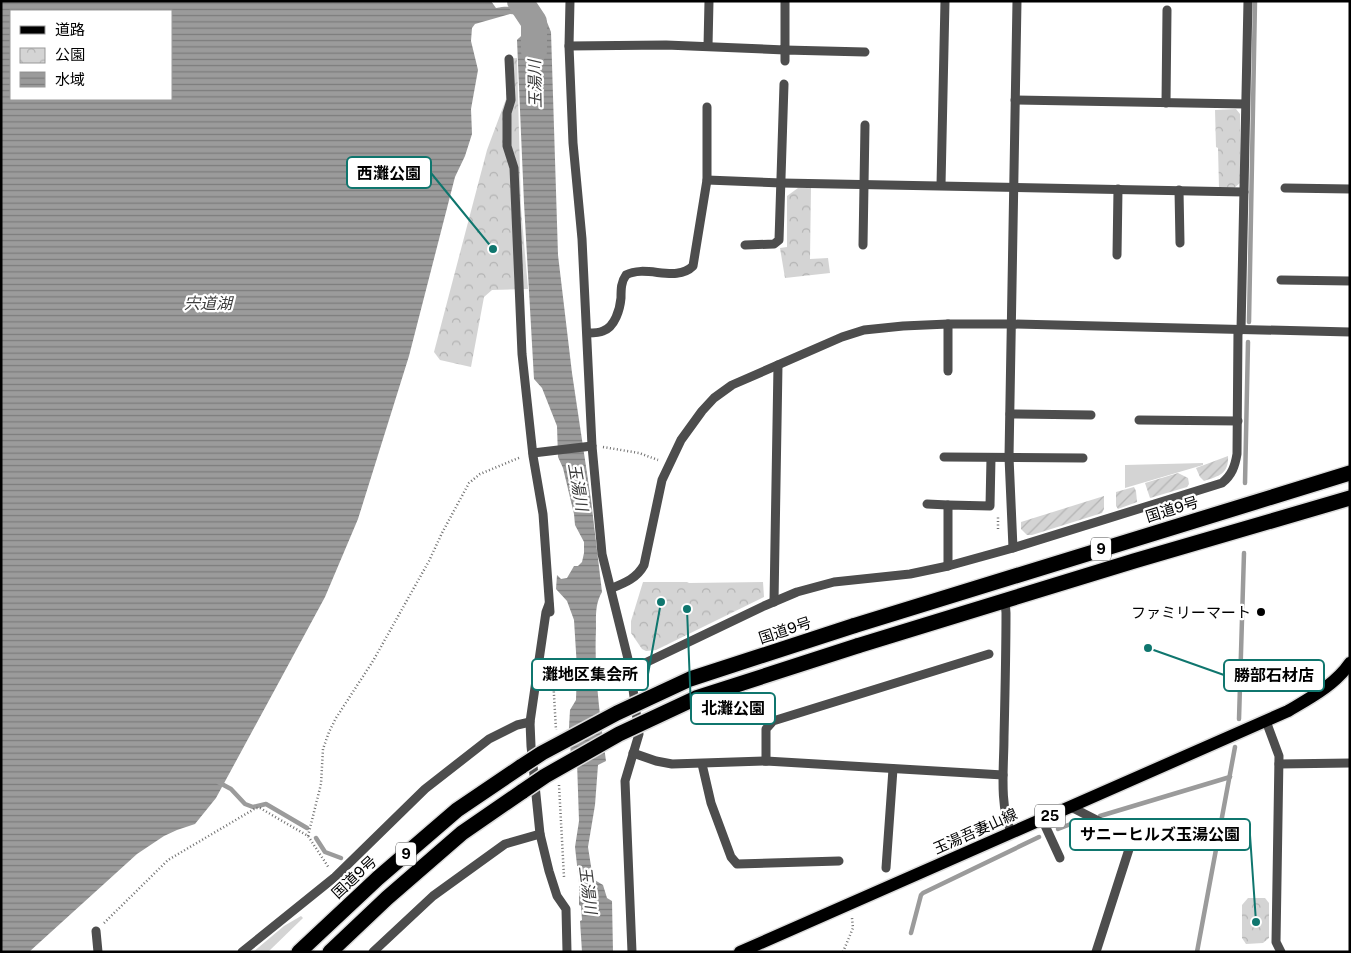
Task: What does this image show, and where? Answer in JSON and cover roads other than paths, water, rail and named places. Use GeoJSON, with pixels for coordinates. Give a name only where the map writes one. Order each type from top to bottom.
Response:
{"type":"FeatureCollection","features":[{"type":"Feature","properties":{"kind":"highway","name":"国道9号"},"geometry":{"type":"LineString","coordinates":[[299,952],[378,878],[457,810],[542,752],[616,713],[690,679],[853,626],[1350,473]]}},
{"type":"Feature","properties":{"kind":"highway","name":"9"},"geometry":{"type":"LineString","coordinates":[[330,952],[387,898],[462,833],[545,776],[619,734],[696,698],[1005,600],[1350,498]]}},
{"type":"Feature","properties":{"kind":"main road","name":"玉湯吾妻山線"},"geometry":{"type":"LineString","coordinates":[[740,952],[1288,711],[1338,678],[1350,663]]}},
{"type":"Feature","properties":{"kind":"street"},"geometry":{"type":"LineString","coordinates":[[570,1],[569,46],[573,143],[588,333],[588,446],[602,554],[612,588],[630,668],[639,734],[625,781],[632,952]]}},
{"type":"Feature","properties":{"kind":"street"},"geometry":{"type":"LineString","coordinates":[[708,46],[709,1]]}},
{"type":"Feature","properties":{"kind":"street"},"geometry":{"type":"LineString","coordinates":[[785,1],[785,61]]}},
{"type":"Feature","properties":{"kind":"street"},"geometry":{"type":"LineString","coordinates":[[941,185],[945,1]]}},
{"type":"Feature","properties":{"kind":"street"},"geometry":{"type":"LineString","coordinates":[[1013,548],[1009,457],[1017,1]]}},
{"type":"Feature","properties":{"kind":"street"},"geometry":{"type":"LineString","coordinates":[[630,668],[645,663],[797,592],[834,582],[910,574],[948,566],[1013,548],[1222,483],[1229,478],[1235,467],[1238,421],[1248,1]]}},
{"type":"Feature","properties":{"kind":"street"},"geometry":{"type":"LineString","coordinates":[[1166,103],[1167,10]]}},
{"type":"Feature","properties":{"kind":"street"},"geometry":{"type":"LineString","coordinates":[[569,46],[708,46],[866,52]]}},
{"type":"Feature","properties":{"kind":"street"},"geometry":{"type":"LineString","coordinates":[[508,59],[510,100],[507,113],[507,146],[514,168],[522,354],[543,514],[550,612]]}},
{"type":"Feature","properties":{"kind":"street"},"geometry":{"type":"LineString","coordinates":[[745,245],[774,244],[779,240],[784,84]]}},
{"type":"Feature","properties":{"kind":"street"},"geometry":{"type":"LineString","coordinates":[[1015,100],[1245,104]]}},
{"type":"Feature","properties":{"kind":"street"},"geometry":{"type":"LineString","coordinates":[[588,333],[604,331],[611,327],[618,311],[621,285],[626,275],[635,272],[685,272],[693,266],[707,180],[707,107]]}},
{"type":"Feature","properties":{"kind":"street"},"geometry":{"type":"LineString","coordinates":[[863,245],[865,125]]}},
{"type":"Feature","properties":{"kind":"street"},"geometry":{"type":"LineString","coordinates":[[707,180],[1244,192]]}},
{"type":"Feature","properties":{"kind":"street"},"geometry":{"type":"LineString","coordinates":[[1285,188],[1350,189]]}},
{"type":"Feature","properties":{"kind":"street"},"geometry":{"type":"LineString","coordinates":[[1117,255],[1118,189]]}},
{"type":"Feature","properties":{"kind":"street"},"geometry":{"type":"LineString","coordinates":[[1180,190],[1180,243]]}},
{"type":"Feature","properties":{"kind":"street"},"geometry":{"type":"LineString","coordinates":[[1282,280],[1350,281]]}},
{"type":"Feature","properties":{"kind":"street"},"geometry":{"type":"LineString","coordinates":[[948,324],[948,371]]}},
{"type":"Feature","properties":{"kind":"street"},"geometry":{"type":"LineString","coordinates":[[612,588],[634,578],[644,565],[658,492],[668,464],[681,440],[702,411],[714,398],[732,384],[842,337],[864,330],[948,324],[1350,332]]}},
{"type":"Feature","properties":{"kind":"street"},"geometry":{"type":"LineString","coordinates":[[774,602],[778,365]]}},
{"type":"Feature","properties":{"kind":"street"},"geometry":{"type":"LineString","coordinates":[[1010,414],[1091,415]]}},
{"type":"Feature","properties":{"kind":"street"},"geometry":{"type":"LineString","coordinates":[[1139,420],[1238,421]]}},
{"type":"Feature","properties":{"kind":"street"},"geometry":{"type":"LineString","coordinates":[[534,453],[588,446]]}},
{"type":"Feature","properties":{"kind":"street"},"geometry":{"type":"LineString","coordinates":[[944,457],[1083,458]]}},
{"type":"Feature","properties":{"kind":"street"},"geometry":{"type":"LineString","coordinates":[[927,504],[990,506],[991,458]]}},
{"type":"Feature","properties":{"kind":"street"},"geometry":{"type":"LineString","coordinates":[[948,505],[948,566]]}},
{"type":"Feature","properties":{"kind":"street"},"geometry":{"type":"LineString","coordinates":[[1005,600],[1003,775],[1005,812],[1012,832]]}},
{"type":"Feature","properties":{"kind":"street"},"geometry":{"type":"LineString","coordinates":[[550,601],[546,612],[530,722],[531,746],[540,834],[557,896],[566,908],[567,952]]}},
{"type":"Feature","properties":{"kind":"street"},"geometry":{"type":"LineString","coordinates":[[766,761],[766,729],[773,721],[989,654]]}},
{"type":"Feature","properties":{"kind":"street"},"geometry":{"type":"LineString","coordinates":[[1266,721],[1279,756],[1276,942],[1281,952]]}},
{"type":"Feature","properties":{"kind":"street"},"geometry":{"type":"LineString","coordinates":[[242,952],[335,877],[439,778],[489,739],[516,725],[530,722]]}},
{"type":"Feature","properties":{"kind":"street"},"geometry":{"type":"LineString","coordinates":[[633,753],[663,764],[766,761],[1003,775]]}},
{"type":"Feature","properties":{"kind":"street"},"geometry":{"type":"LineString","coordinates":[[1279,764],[1350,763]]}},
{"type":"Feature","properties":{"kind":"street"},"geometry":{"type":"LineString","coordinates":[[702,764],[711,803],[732,857],[737,864],[839,861]]}},
{"type":"Feature","properties":{"kind":"street"},"geometry":{"type":"LineString","coordinates":[[886,868],[893,769]]}},
{"type":"Feature","properties":{"kind":"street"},"geometry":{"type":"LineString","coordinates":[[1071,807],[1129,837],[1131,843],[1096,952]]}},
{"type":"Feature","properties":{"kind":"street"},"geometry":{"type":"LineString","coordinates":[[1042,819],[1060,858]]}},
{"type":"Feature","properties":{"kind":"street"},"geometry":{"type":"LineString","coordinates":[[373,952],[433,896],[505,844],[540,834]]}},
{"type":"Feature","properties":{"kind":"street"},"geometry":{"type":"LineString","coordinates":[[96,931],[98,952]]}},
{"type":"Feature","properties":{"kind":"water","name":"宍道湖"},"geometry":{"type":"Polygon","coordinates":[[[1,1],[491,1],[496,8],[512,7],[533,17],[539,12],[545,17],[551,32],[558,255],[602,592],[596,610],[596,662],[606,761],[598,765],[595,805],[588,847],[593,879],[603,885],[607,898],[612,901],[613,952],[582,952],[580,921],[582,920],[581,906],[579,905],[579,883],[575,847],[579,821],[577,762],[571,758],[569,727],[570,710],[576,700],[577,668],[574,620],[567,601],[556,589],[557,575],[561,579],[567,578],[574,566],[578,566],[582,562],[584,542],[575,525],[563,468],[558,457],[557,426],[542,388],[534,379],[517,40],[524,33],[526,24],[517,15],[510,14],[475,24],[472,28],[471,41],[478,70],[471,109],[472,134],[465,156],[455,177],[409,356],[358,519],[325,597],[216,798],[195,824],[164,836],[137,854],[29,952],[1,952],[1,1]]]}},
{"type":"Feature","properties":{"kind":"waterway","name":"玉湯川"},"geometry":{"type":"LineString","coordinates":[[520,1],[534,22],[534,51]]}},
{"type":"Feature","properties":{"kind":"waterway"},"geometry":{"type":"LineString","coordinates":[[1249,322],[1255,1]]}},
{"type":"Feature","properties":{"kind":"waterway"},"geometry":{"type":"LineString","coordinates":[[1245,483],[1248,342]]}},
{"type":"Feature","properties":{"kind":"waterway"},"geometry":{"type":"LineString","coordinates":[[1239,719],[1244,553]]}},
{"type":"Feature","properties":{"kind":"waterway"},"geometry":{"type":"LineString","coordinates":[[1197,952],[1235,747]]}},
{"type":"Feature","properties":{"kind":"waterway"},"geometry":{"type":"LineString","coordinates":[[1100,816],[1230,777]]}},
{"type":"Feature","properties":{"kind":"waterway"},"geometry":{"type":"LineString","coordinates":[[218,782],[231,789],[245,804],[253,807],[266,804],[307,828]]}},
{"type":"Feature","properties":{"kind":"waterway"},"geometry":{"type":"LineString","coordinates":[[1058,829],[1081,820]]}},
{"type":"Feature","properties":{"kind":"waterway"},"geometry":{"type":"LineString","coordinates":[[911,933],[923,893],[1039,837]]}},
{"type":"Feature","properties":{"kind":"waterway"},"geometry":{"type":"LineString","coordinates":[[316,838],[325,852],[341,858]]}},
{"type":"Feature","properties":{"kind":"place","name":"西灘公園"},"geometry":{"type":"Point","coordinates":[493,249]}},
{"type":"Feature","properties":{"kind":"place","name":"灘地区集会所"},"geometry":{"type":"Point","coordinates":[661,602]}},
{"type":"Feature","properties":{"kind":"place","name":"北灘公園"},"geometry":{"type":"Point","coordinates":[687,609]}},
{"type":"Feature","properties":{"kind":"place","name":"ファミリーマート"},"geometry":{"type":"Point","coordinates":[1261,612]}},
{"type":"Feature","properties":{"kind":"place","name":"勝部石材店"},"geometry":{"type":"Point","coordinates":[1148,648]}},
{"type":"Feature","properties":{"kind":"place","name":"サニーヒルズ玉湯公園"},"geometry":{"type":"Point","coordinates":[1256,922]}}]}
